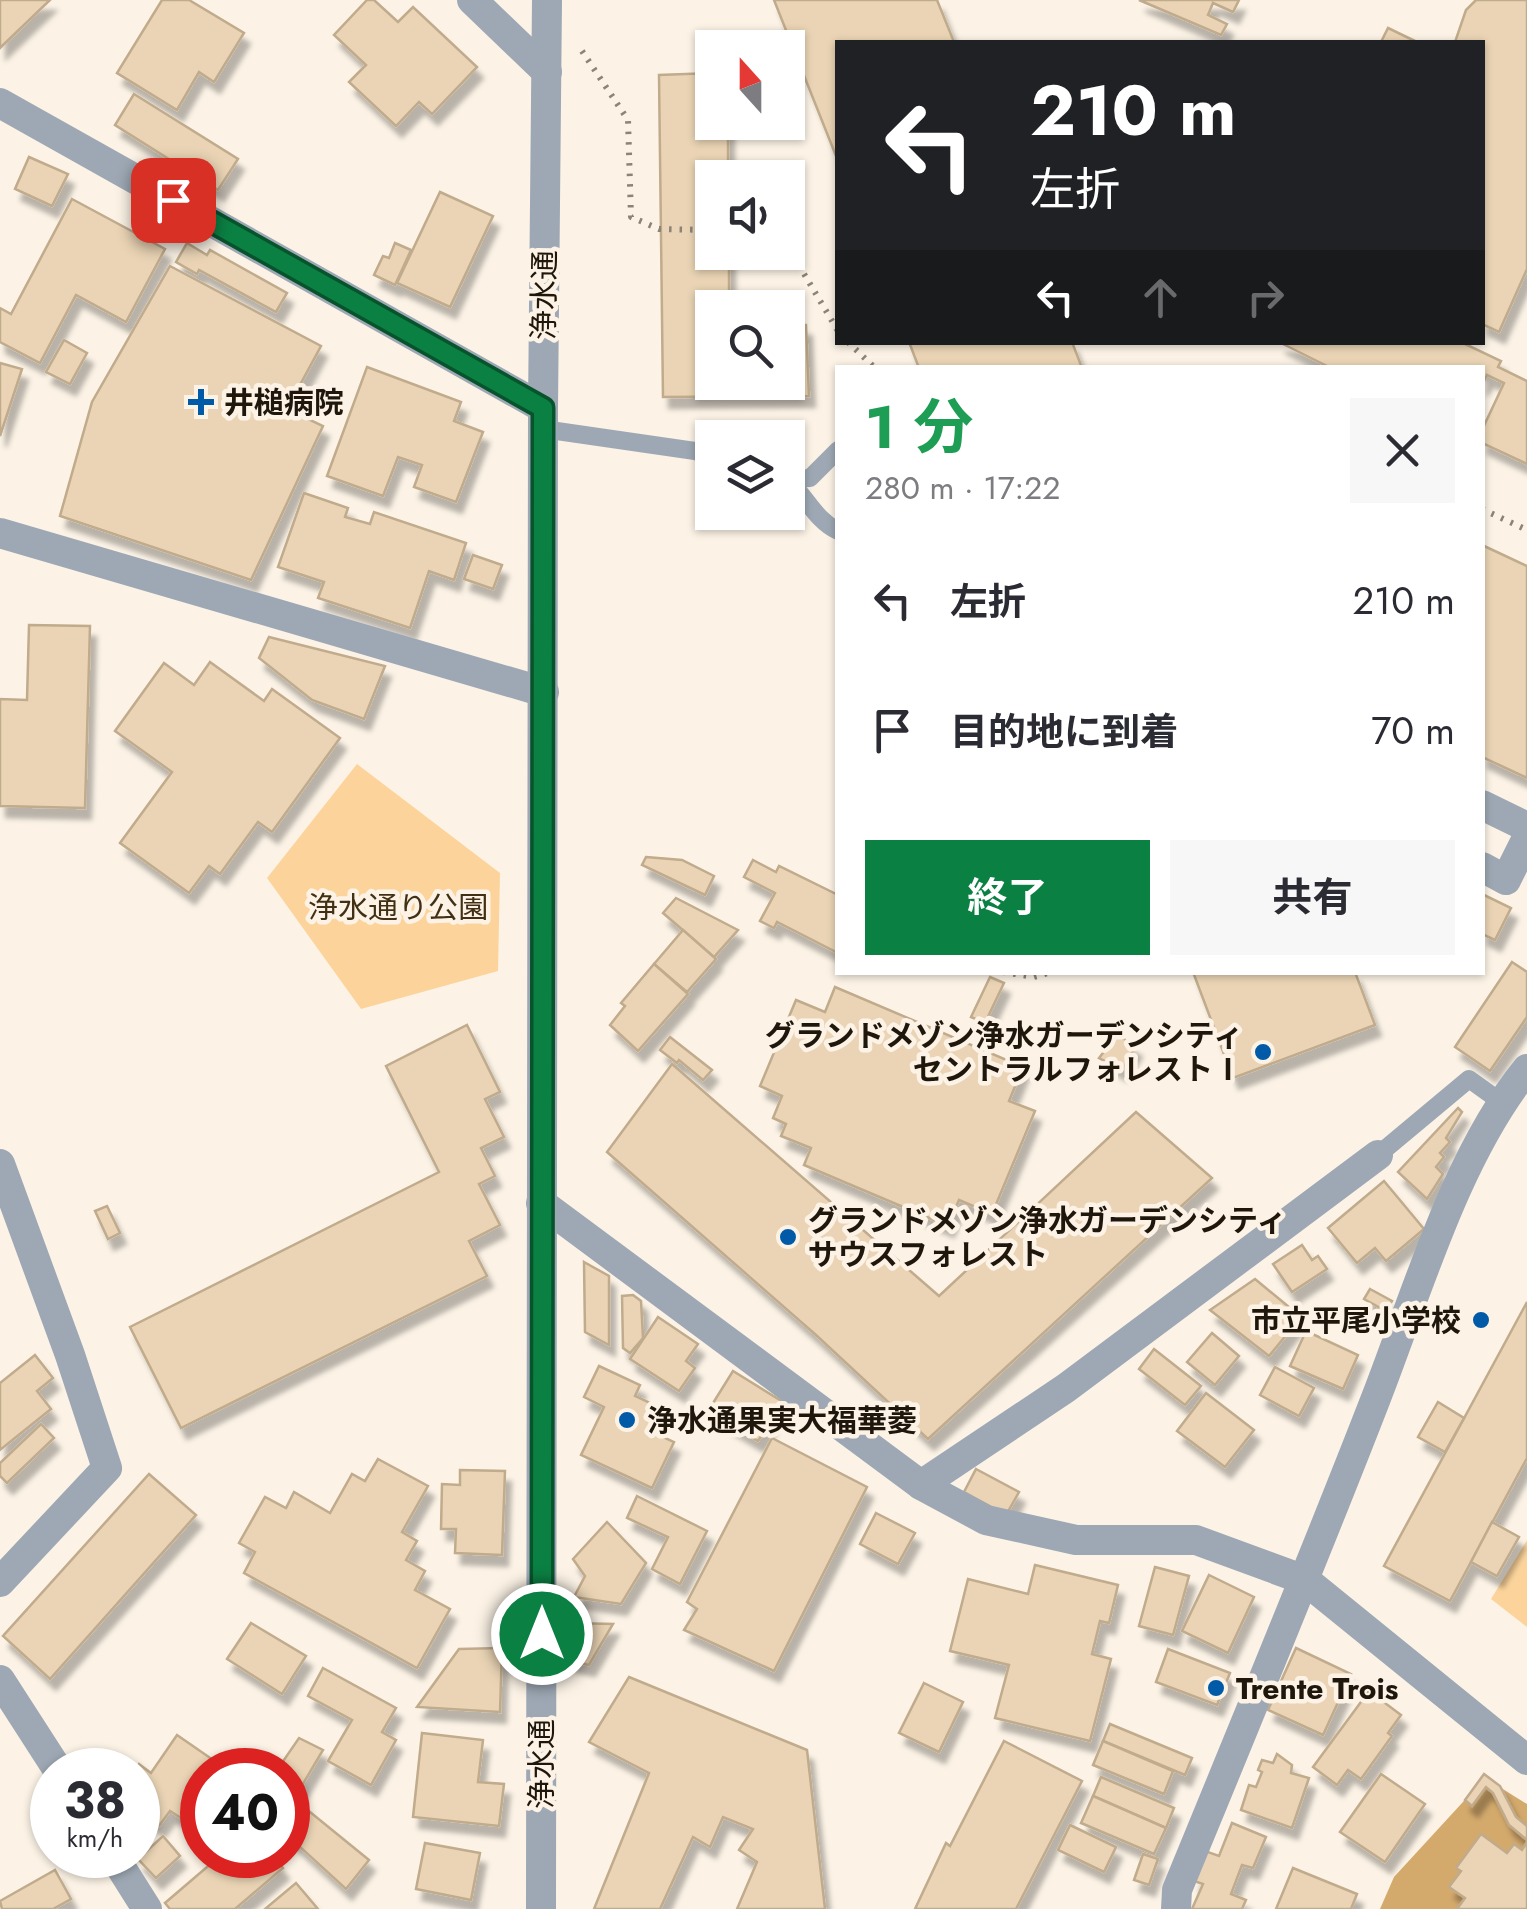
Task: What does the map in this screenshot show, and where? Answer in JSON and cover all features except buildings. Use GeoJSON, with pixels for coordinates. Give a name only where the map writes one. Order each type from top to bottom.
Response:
{"type":"FeatureCollection","features":[{"type":"Feature","properties":{"kind":"street"},"geometry":{"type":"LineString","coordinates":[[472,0],[547,72]]}},
{"type":"Feature","properties":{"kind":"street","name":"浄水通"},"geometry":{"type":"LineString","coordinates":[[542,1909],[547,0]]}},
{"type":"Feature","properties":{"kind":"street"},"geometry":{"type":"LineString","coordinates":[[0,102],[543,419]]}},
{"type":"Feature","properties":{"kind":"street"},"geometry":{"type":"LineString","coordinates":[[0,534],[544,692]]}},
{"type":"Feature","properties":{"kind":"street"},"geometry":{"type":"LineString","coordinates":[[1485,806],[1527,827]]}},
{"type":"Feature","properties":{"kind":"street"},"geometry":{"type":"LineString","coordinates":[[1485,869],[1506,880],[1527,838]]}},
{"type":"Feature","properties":{"kind":"street"},"geometry":{"type":"LineString","coordinates":[[1176,1909],[1177,1890],[1305,1580],[1452,1203],[1500,1102],[1527,1069]]}},
{"type":"Feature","properties":{"kind":"street"},"geometry":{"type":"LineString","coordinates":[[922,1485],[1066,1388],[1378,1155]]}},
{"type":"Feature","properties":{"kind":"street"},"geometry":{"type":"LineString","coordinates":[[0,1164],[107,1468],[0,1582]]}},
{"type":"Feature","properties":{"kind":"street"},"geometry":{"type":"LineString","coordinates":[[542,1203],[922,1485],[986,1520],[1076,1540],[1196,1540],[1305,1580],[1527,1760]]}},
{"type":"Feature","properties":{"kind":"street"},"geometry":{"type":"LineString","coordinates":[[0,1680],[44,1748]]}},
{"type":"Feature","properties":{"kind":"street"},"geometry":{"type":"LineString","coordinates":[[127,1878],[147,1909]]}},
{"type":"Feature","properties":{"kind":"lane"},"geometry":{"type":"LineString","coordinates":[[543,419],[695,451]]}},
{"type":"Feature","properties":{"kind":"lane"},"geometry":{"type":"LineString","coordinates":[[805,478],[835,453]]}},
{"type":"Feature","properties":{"kind":"lane"},"geometry":{"type":"LineString","coordinates":[[805,498],[817,518],[835,529]]}},
{"type":"Feature","properties":{"kind":"lane"},"geometry":{"type":"LineString","coordinates":[[1378,1155],[1469,1079],[1500,1102]]}},
{"type":"Feature","properties":{"kind":"path"},"geometry":{"type":"LineString","coordinates":[[578,45],[628,120],[631,217],[659,229],[695,230]]}},
{"type":"Feature","properties":{"kind":"path"},"geometry":{"type":"LineString","coordinates":[[802,270],[835,327]]}},
{"type":"Feature","properties":{"kind":"path"},"geometry":{"type":"LineString","coordinates":[[851,345],[872,365]]}},
{"type":"Feature","properties":{"kind":"path"},"geometry":{"type":"LineString","coordinates":[[1485,510],[1527,530]]}},
{"type":"Feature","properties":{"kind":"green space","name":"浄水通り公園"},"geometry":{"type":"Polygon","coordinates":[[[357,764],[500,873],[498,971],[361,1009],[267,878],[357,764]]]}},
{"type":"Feature","properties":{"kind":"green space"},"geometry":{"type":"Polygon","coordinates":[[[1527,1540],[1527,1627],[1491,1599],[1527,1540]]]}},
{"type":"Feature","properties":{"kind":"shaded area"},"geometry":{"type":"Polygon","coordinates":[[[1485,1778],[1527,1804],[1527,1909],[1380,1909],[1394,1877],[1485,1778]]]}},
{"type":"Feature","properties":{"kind":"place","name":"井槌病院"},"geometry":{"type":"Point","coordinates":[201,402]}},
{"type":"Feature","properties":{"kind":"place","name":"グランドメゾン浄水ガーデンシティ セントラルフォレストⅠ"},"geometry":{"type":"Point","coordinates":[1263,1052]}},
{"type":"Feature","properties":{"kind":"place","name":"グランドメゾン浄水ガーデンシティ サウスフォレスト"},"geometry":{"type":"Point","coordinates":[788,1237]}},
{"type":"Feature","properties":{"kind":"place","name":"市立平尾小学校"},"geometry":{"type":"Point","coordinates":[1481,1320]}},
{"type":"Feature","properties":{"kind":"place","name":"浄水通果実大福華菱"},"geometry":{"type":"Point","coordinates":[627,1420]}},
{"type":"Feature","properties":{"kind":"place","name":"Trente Trois"},"geometry":{"type":"Point","coordinates":[1216,1688]}},
{"type":"Feature","properties":{"kind":"route"},"geometry":{"type":"LineString","coordinates":[[173,200],[543,408],[542,1634]]}}]}
